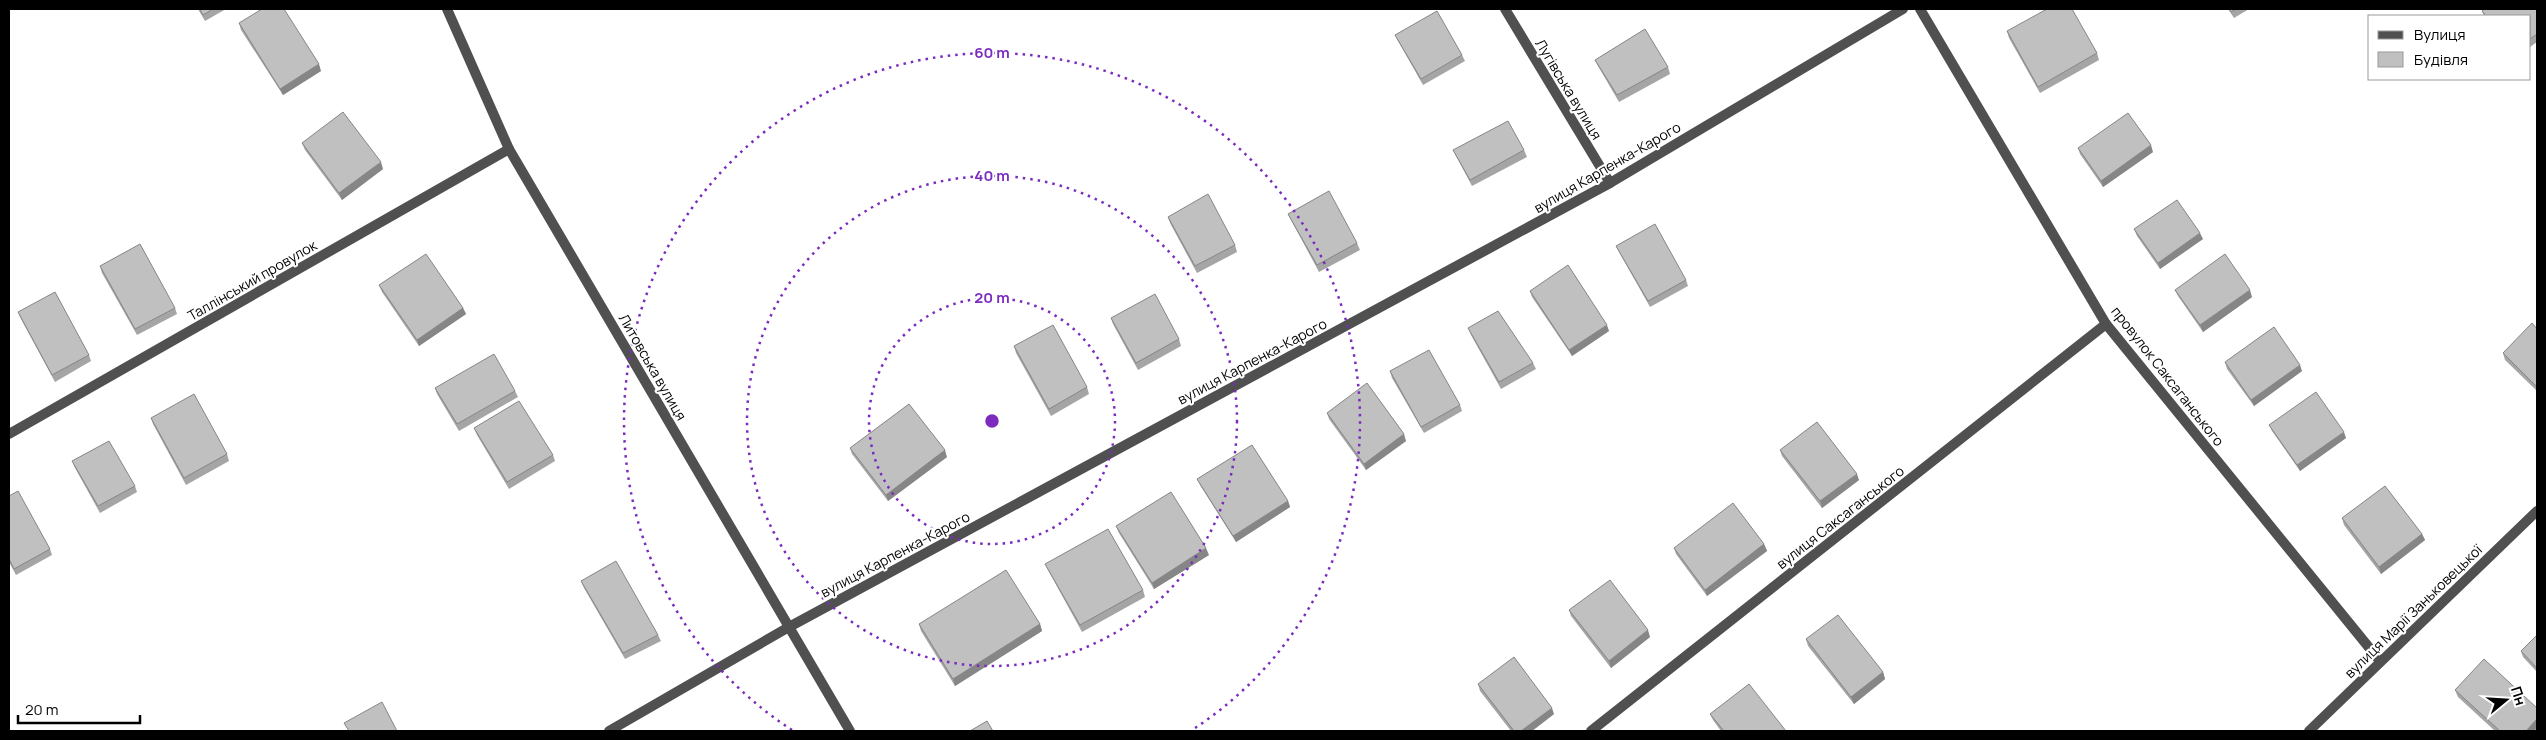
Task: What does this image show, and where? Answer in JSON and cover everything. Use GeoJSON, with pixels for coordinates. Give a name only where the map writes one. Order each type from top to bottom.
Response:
{"type":"FeatureCollection","features":[{"type":"Feature","properties":{"kind":"street","name":"Литовська вулиця"},"geometry":{"type":"LineString","coordinates":[[447,9],[509,149],[850,731]]}},
{"type":"Feature","properties":{"kind":"street","name":"Лугівська вулиця"},"geometry":{"type":"LineString","coordinates":[[1505,9],[1610,183]]}},
{"type":"Feature","properties":{"kind":"street","name":"вулиця Карпенка-Карого"},"geometry":{"type":"LineString","coordinates":[[609,731],[789,627],[1610,183],[1903,9]]}},
{"type":"Feature","properties":{"kind":"street","name":"провулок Саксаганського"},"geometry":{"type":"LineString","coordinates":[[1920,9],[2106,324],[2380,661]]}},
{"type":"Feature","properties":{"kind":"street","name":"Таллінський провулок"},"geometry":{"type":"LineString","coordinates":[[9,434],[509,149]]}},
{"type":"Feature","properties":{"kind":"street","name":"вулиця Саксаганського"},"geometry":{"type":"LineString","coordinates":[[1591,731],[2106,324]]}},
{"type":"Feature","properties":{"kind":"street","name":"вулиця Марії Заньковецької"},"geometry":{"type":"LineString","coordinates":[[2309,731],[2537,511]]}},
{"type":"Feature","properties":{"kind":"building"},"geometry":{"type":"Polygon","coordinates":[[[200,9],[213,9],[203,15],[200,9]]]}},
{"type":"Feature","properties":{"kind":"building"},"geometry":{"type":"Polygon","coordinates":[[[262,9],[284,9],[319,64],[280,89],[239,23],[262,9]]]}},
{"type":"Feature","properties":{"kind":"building"},"geometry":{"type":"Polygon","coordinates":[[[2047,9],[2072,9],[2097,53],[2038,87],[2007,31],[2047,9]]]}},
{"type":"Feature","properties":{"kind":"building"},"geometry":{"type":"Polygon","coordinates":[[[2485,9],[2537,9],[2537,34],[2531,38],[2531,15],[2485,15],[2482,11],[2485,9]]]}},
{"type":"Feature","properties":{"kind":"building"},"geometry":{"type":"Polygon","coordinates":[[[1437,11],[1462,55],[1421,79],[1395,35],[1437,11]]]}},
{"type":"Feature","properties":{"kind":"building"},"geometry":{"type":"Polygon","coordinates":[[[1645,29],[1668,67],[1617,95],[1595,60],[1645,29]]]}},
{"type":"Feature","properties":{"kind":"building"},"geometry":{"type":"Polygon","coordinates":[[[343,112],[381,162],[339,193],[302,143],[343,112]]]}},
{"type":"Feature","properties":{"kind":"building"},"geometry":{"type":"Polygon","coordinates":[[[2128,113],[2151,145],[2101,181],[2078,148],[2128,113]]]}},
{"type":"Feature","properties":{"kind":"building"},"geometry":{"type":"Polygon","coordinates":[[[1508,121],[1524,150],[1470,180],[1453,150],[1508,121]]]}},
{"type":"Feature","properties":{"kind":"building"},"geometry":{"type":"Polygon","coordinates":[[[1329,191],[1357,243],[1317,265],[1288,214],[1329,191]]]}},
{"type":"Feature","properties":{"kind":"building"},"geometry":{"type":"Polygon","coordinates":[[[1208,194],[1235,245],[1195,266],[1168,217],[1208,194]]]}},
{"type":"Feature","properties":{"kind":"building"},"geometry":{"type":"Polygon","coordinates":[[[2177,200],[2200,233],[2158,263],[2134,229],[2177,200]]]}},
{"type":"Feature","properties":{"kind":"building"},"geometry":{"type":"Polygon","coordinates":[[[1655,224],[1686,280],[1648,301],[1616,246],[1655,224]]]}},
{"type":"Feature","properties":{"kind":"building"},"geometry":{"type":"Polygon","coordinates":[[[140,244],[175,308],[135,329],[100,266],[140,244]]]}},
{"type":"Feature","properties":{"kind":"building"},"geometry":{"type":"Polygon","coordinates":[[[426,254],[463,308],[417,340],[379,285],[426,254]]]}},
{"type":"Feature","properties":{"kind":"building"},"geometry":{"type":"Polygon","coordinates":[[[2225,254],[2250,290],[2200,325],[2175,290],[2225,254]]]}},
{"type":"Feature","properties":{"kind":"building"},"geometry":{"type":"Polygon","coordinates":[[[1568,265],[1607,325],[1569,350],[1530,291],[1568,265]]]}},
{"type":"Feature","properties":{"kind":"building"},"geometry":{"type":"Polygon","coordinates":[[[55,292],[89,355],[52,375],[18,312],[55,292]]]}},
{"type":"Feature","properties":{"kind":"building"},"geometry":{"type":"Polygon","coordinates":[[[1155,294],[1179,339],[1136,363],[1111,318],[1155,294]]]}},
{"type":"Feature","properties":{"kind":"building"},"geometry":{"type":"Polygon","coordinates":[[[1498,311],[1533,363],[1499,382],[1468,328],[1498,311]]]}},
{"type":"Feature","properties":{"kind":"building"},"geometry":{"type":"Polygon","coordinates":[[[2532,323],[2537,329],[2537,387],[2503,353],[2532,323]]]}},
{"type":"Feature","properties":{"kind":"building"},"geometry":{"type":"Polygon","coordinates":[[[1053,325],[1087,387],[1049,409],[1014,346],[1053,325]]]}},
{"type":"Feature","properties":{"kind":"building"},"geometry":{"type":"Polygon","coordinates":[[[2274,327],[2300,365],[2251,400],[2225,362],[2274,327]]]}},
{"type":"Feature","properties":{"kind":"building"},"geometry":{"type":"Polygon","coordinates":[[[1429,350],[1460,405],[1421,427],[1390,371],[1429,350]]]}},
{"type":"Feature","properties":{"kind":"building"},"geometry":{"type":"Polygon","coordinates":[[[494,354],[515,391],[457,424],[435,388],[494,354]]]}},
{"type":"Feature","properties":{"kind":"building"},"geometry":{"type":"Polygon","coordinates":[[[1367,383],[1404,434],[1364,464],[1327,413],[1367,383]]]}},
{"type":"Feature","properties":{"kind":"building"},"geometry":{"type":"Polygon","coordinates":[[[2316,392],[2344,432],[2297,465],[2269,425],[2316,392]]]}},
{"type":"Feature","properties":{"kind":"building"},"geometry":{"type":"Polygon","coordinates":[[[194,394],[227,454],[184,478],[151,418],[194,394]]]}},
{"type":"Feature","properties":{"kind":"building"},"geometry":{"type":"Polygon","coordinates":[[[519,401],[553,455],[507,482],[474,428],[519,401]]]}},
{"type":"Feature","properties":{"kind":"building"},"geometry":{"type":"Polygon","coordinates":[[[909,404],[945,450],[886,495],[850,448],[909,404]]]}},
{"type":"Feature","properties":{"kind":"building"},"geometry":{"type":"Polygon","coordinates":[[[1817,422],[1857,474],[1820,501],[1780,450],[1817,422]]]}},
{"type":"Feature","properties":{"kind":"building"},"geometry":{"type":"Polygon","coordinates":[[[109,441],[135,486],[98,506],[72,461],[109,441]]]}},
{"type":"Feature","properties":{"kind":"building"},"geometry":{"type":"Polygon","coordinates":[[[1252,445],[1288,501],[1233,536],[1197,479],[1252,445]]]}},
{"type":"Feature","properties":{"kind":"building"},"geometry":{"type":"Polygon","coordinates":[[[2385,486],[2422,534],[2379,567],[2342,518],[2385,486]]]}},
{"type":"Feature","properties":{"kind":"building"},"geometry":{"type":"Polygon","coordinates":[[[18,491],[50,549],[14,569],[9,559],[9,496],[18,491]]]}},
{"type":"Feature","properties":{"kind":"building"},"geometry":{"type":"Polygon","coordinates":[[[1171,492],[1206,548],[1152,583],[1116,526],[1171,492]]]}},
{"type":"Feature","properties":{"kind":"building"},"geometry":{"type":"Polygon","coordinates":[[[1733,503],[1764,544],[1705,590],[1674,548],[1733,503]]]}},
{"type":"Feature","properties":{"kind":"building"},"geometry":{"type":"Polygon","coordinates":[[[1108,529],[1143,590],[1080,625],[1045,564],[1108,529]]]}},
{"type":"Feature","properties":{"kind":"building"},"geometry":{"type":"Polygon","coordinates":[[[616,561],[658,635],[623,653],[581,581],[616,561]]]}},
{"type":"Feature","properties":{"kind":"building"},"geometry":{"type":"Polygon","coordinates":[[[1006,570],[1040,624],[953,679],[919,624],[1006,570]]]}},
{"type":"Feature","properties":{"kind":"building"},"geometry":{"type":"Polygon","coordinates":[[[1610,580],[1648,630],[1609,661],[1569,610],[1610,580]]]}},
{"type":"Feature","properties":{"kind":"building"},"geometry":{"type":"Polygon","coordinates":[[[1838,615],[1883,672],[1851,697],[1806,639],[1838,615]]]}},
{"type":"Feature","properties":{"kind":"building"},"geometry":{"type":"Polygon","coordinates":[[[2537,635],[2537,668],[2521,651],[2537,635]]]}},
{"type":"Feature","properties":{"kind":"building"},"geometry":{"type":"Polygon","coordinates":[[[1514,657],[1552,708],[1521,731],[1514,731],[1478,684],[1514,657]]]}},
{"type":"Feature","properties":{"kind":"building"},"geometry":{"type":"Polygon","coordinates":[[[2484,659],[2537,708],[2537,719],[2526,731],[2500,731],[2455,690],[2484,659]]]}},
{"type":"Feature","properties":{"kind":"building"},"geometry":{"type":"Polygon","coordinates":[[[1749,684],[1786,731],[1724,731],[1710,714],[1749,684]]]}},
{"type":"Feature","properties":{"kind":"building"},"geometry":{"type":"Polygon","coordinates":[[[382,702],[397,731],[349,731],[344,723],[382,702]]]}},
{"type":"Feature","properties":{"kind":"building"},"geometry":{"type":"Polygon","coordinates":[[[987,721],[993,731],[970,731],[987,721]]]}}]}
